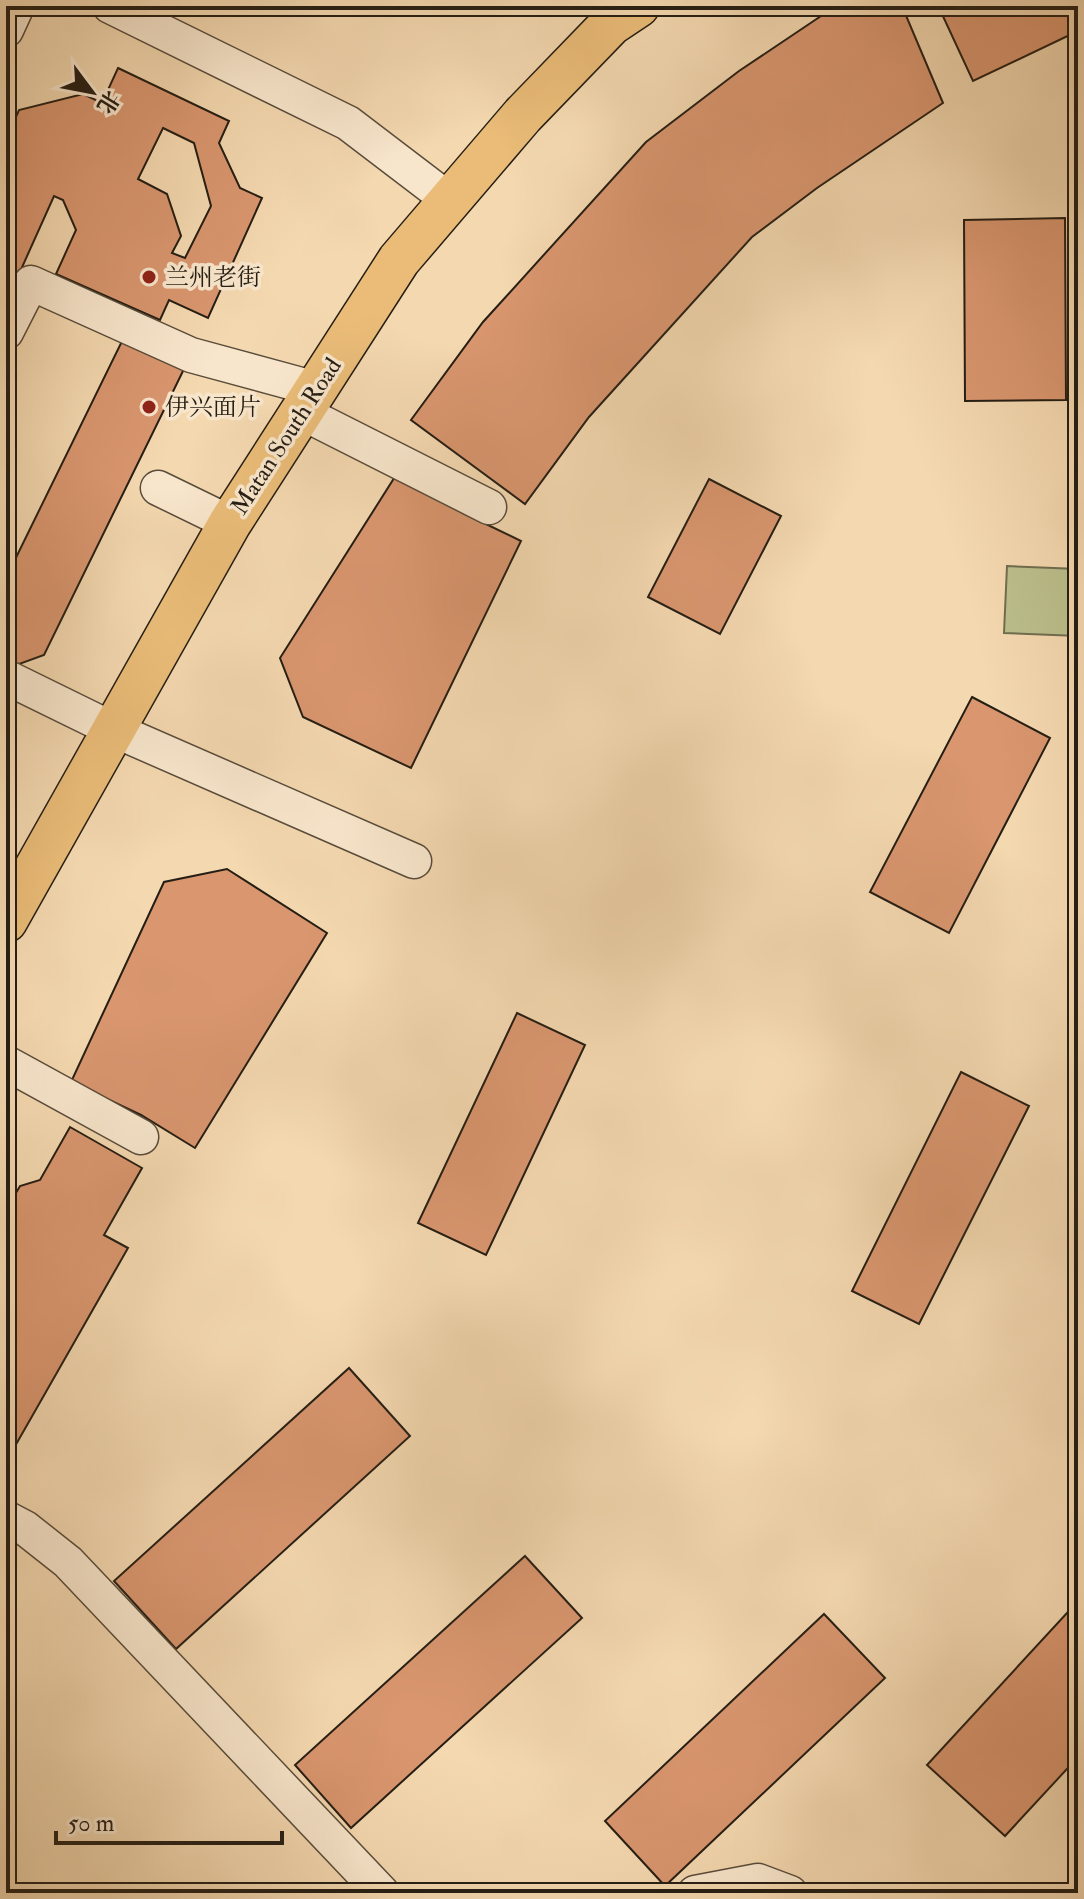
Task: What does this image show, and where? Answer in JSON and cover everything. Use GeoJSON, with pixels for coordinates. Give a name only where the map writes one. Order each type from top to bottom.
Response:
{"type":"FeatureCollection","features":[{"type":"Feature","properties":{"kind":"main road","name":"Matan South Road"},"geometry":{"type":"LineString","coordinates":[[6,921],[230,523],[399,260],[523,115],[611,24],[638,6]]}},
{"type":"Feature","properties":{"kind":"street"},"geometry":{"type":"LineString","coordinates":[[6,30],[17,6]]}},
{"type":"Feature","properties":{"kind":"street"},"geometry":{"type":"LineString","coordinates":[[110,6],[348,123],[449,200]]}},
{"type":"Feature","properties":{"kind":"street"},"geometry":{"type":"LineString","coordinates":[[6,332],[31,283],[191,355],[309,401],[489,507]]}},
{"type":"Feature","properties":{"kind":"street"},"geometry":{"type":"LineString","coordinates":[[158,488],[230,523]]}},
{"type":"Feature","properties":{"kind":"street"},"geometry":{"type":"LineString","coordinates":[[6,677],[112,729],[414,861]]}},
{"type":"Feature","properties":{"kind":"street"},"geometry":{"type":"LineString","coordinates":[[6,1063],[141,1137]]}},
{"type":"Feature","properties":{"kind":"street"},"geometry":{"type":"LineString","coordinates":[[6,1518],[25,1528],[68,1562],[382,1893]]}},
{"type":"Feature","properties":{"kind":"street"},"geometry":{"type":"LineString","coordinates":[[695,1893],[758,1881],[790,1893]]}},
{"type":"Feature","properties":{"kind":"green space"},"geometry":{"type":"Polygon","coordinates":[[[1007,566],[1078,569],[1078,636],[1004,633],[1007,566]]]}},
{"type":"Feature","properties":{"kind":"building"},"geometry":{"type":"Polygon","coordinates":[[[836,6],[902,6],[943,103],[817,188],[752,237],[589,417],[525,504],[411,420],[483,322],[646,142],[739,71],[836,6]]]}},
{"type":"Feature","properties":{"kind":"building"},"geometry":{"type":"Polygon","coordinates":[[[954,6],[1078,6],[1078,31],[973,81],[941,12],[954,6]]]}},
{"type":"Feature","properties":{"kind":"building"},"geometry":{"type":"Polygon","coordinates":[[[118,68],[229,121],[219,143],[240,188],[262,198],[208,318],[169,300],[160,320],[56,274],[76,230],[63,200],[54,196],[6,303],[6,139],[19,110],[83,94],[102,103],[118,68]],[[163,128],[138,179],[167,194],[181,236],[172,253],[185,258],[211,206],[194,143],[163,128]]]}},
{"type":"Feature","properties":{"kind":"building"},"geometry":{"type":"Polygon","coordinates":[[[1065,218],[1066,400],[965,401],[964,220],[1065,218]]]}},
{"type":"Feature","properties":{"kind":"building"},"geometry":{"type":"Polygon","coordinates":[[[124,337],[185,367],[44,655],[11,667],[6,665],[6,578],[124,337]]]}},
{"type":"Feature","properties":{"kind":"building"},"geometry":{"type":"Polygon","coordinates":[[[398,472],[463,513],[521,541],[411,768],[303,717],[280,658],[398,472]]]}},
{"type":"Feature","properties":{"kind":"building"},"geometry":{"type":"Polygon","coordinates":[[[709,479],[781,516],[720,634],[648,597],[709,479]]]}},
{"type":"Feature","properties":{"kind":"building"},"geometry":{"type":"Polygon","coordinates":[[[972,697],[1050,738],[949,933],[870,892],[972,697]]]}},
{"type":"Feature","properties":{"kind":"building"},"geometry":{"type":"Polygon","coordinates":[[[227,869],[327,933],[195,1148],[141,1115],[71,1082],[164,882],[227,869]]]}},
{"type":"Feature","properties":{"kind":"building"},"geometry":{"type":"Polygon","coordinates":[[[517,1013],[585,1045],[486,1255],[418,1223],[517,1013]]]}},
{"type":"Feature","properties":{"kind":"building"},"geometry":{"type":"Polygon","coordinates":[[[961,1072],[1029,1106],[919,1324],[852,1291],[961,1072]]]}},
{"type":"Feature","properties":{"kind":"building"},"geometry":{"type":"Polygon","coordinates":[[[70,1127],[142,1168],[104,1235],[128,1248],[6,1462],[6,1210],[20,1186],[40,1180],[70,1127]]]}},
{"type":"Feature","properties":{"kind":"building"},"geometry":{"type":"Polygon","coordinates":[[[349,1368],[410,1436],[176,1649],[114,1581],[349,1368]]]}},
{"type":"Feature","properties":{"kind":"building"},"geometry":{"type":"Polygon","coordinates":[[[525,1556],[582,1618],[351,1828],[295,1765],[525,1556]]]}},
{"type":"Feature","properties":{"kind":"building"},"geometry":{"type":"Polygon","coordinates":[[[1078,1601],[1078,1757],[1005,1836],[927,1765],[1078,1601]]]}},
{"type":"Feature","properties":{"kind":"building"},"geometry":{"type":"Polygon","coordinates":[[[824,1614],[885,1678],[665,1886],[605,1821],[824,1614]]]}},
{"type":"Feature","properties":{"kind":"place","name":"兰州老街"},"geometry":{"type":"Point","coordinates":[149,277]}},
{"type":"Feature","properties":{"kind":"place","name":"伊兴面片"},"geometry":{"type":"Point","coordinates":[149,407]}}]}
